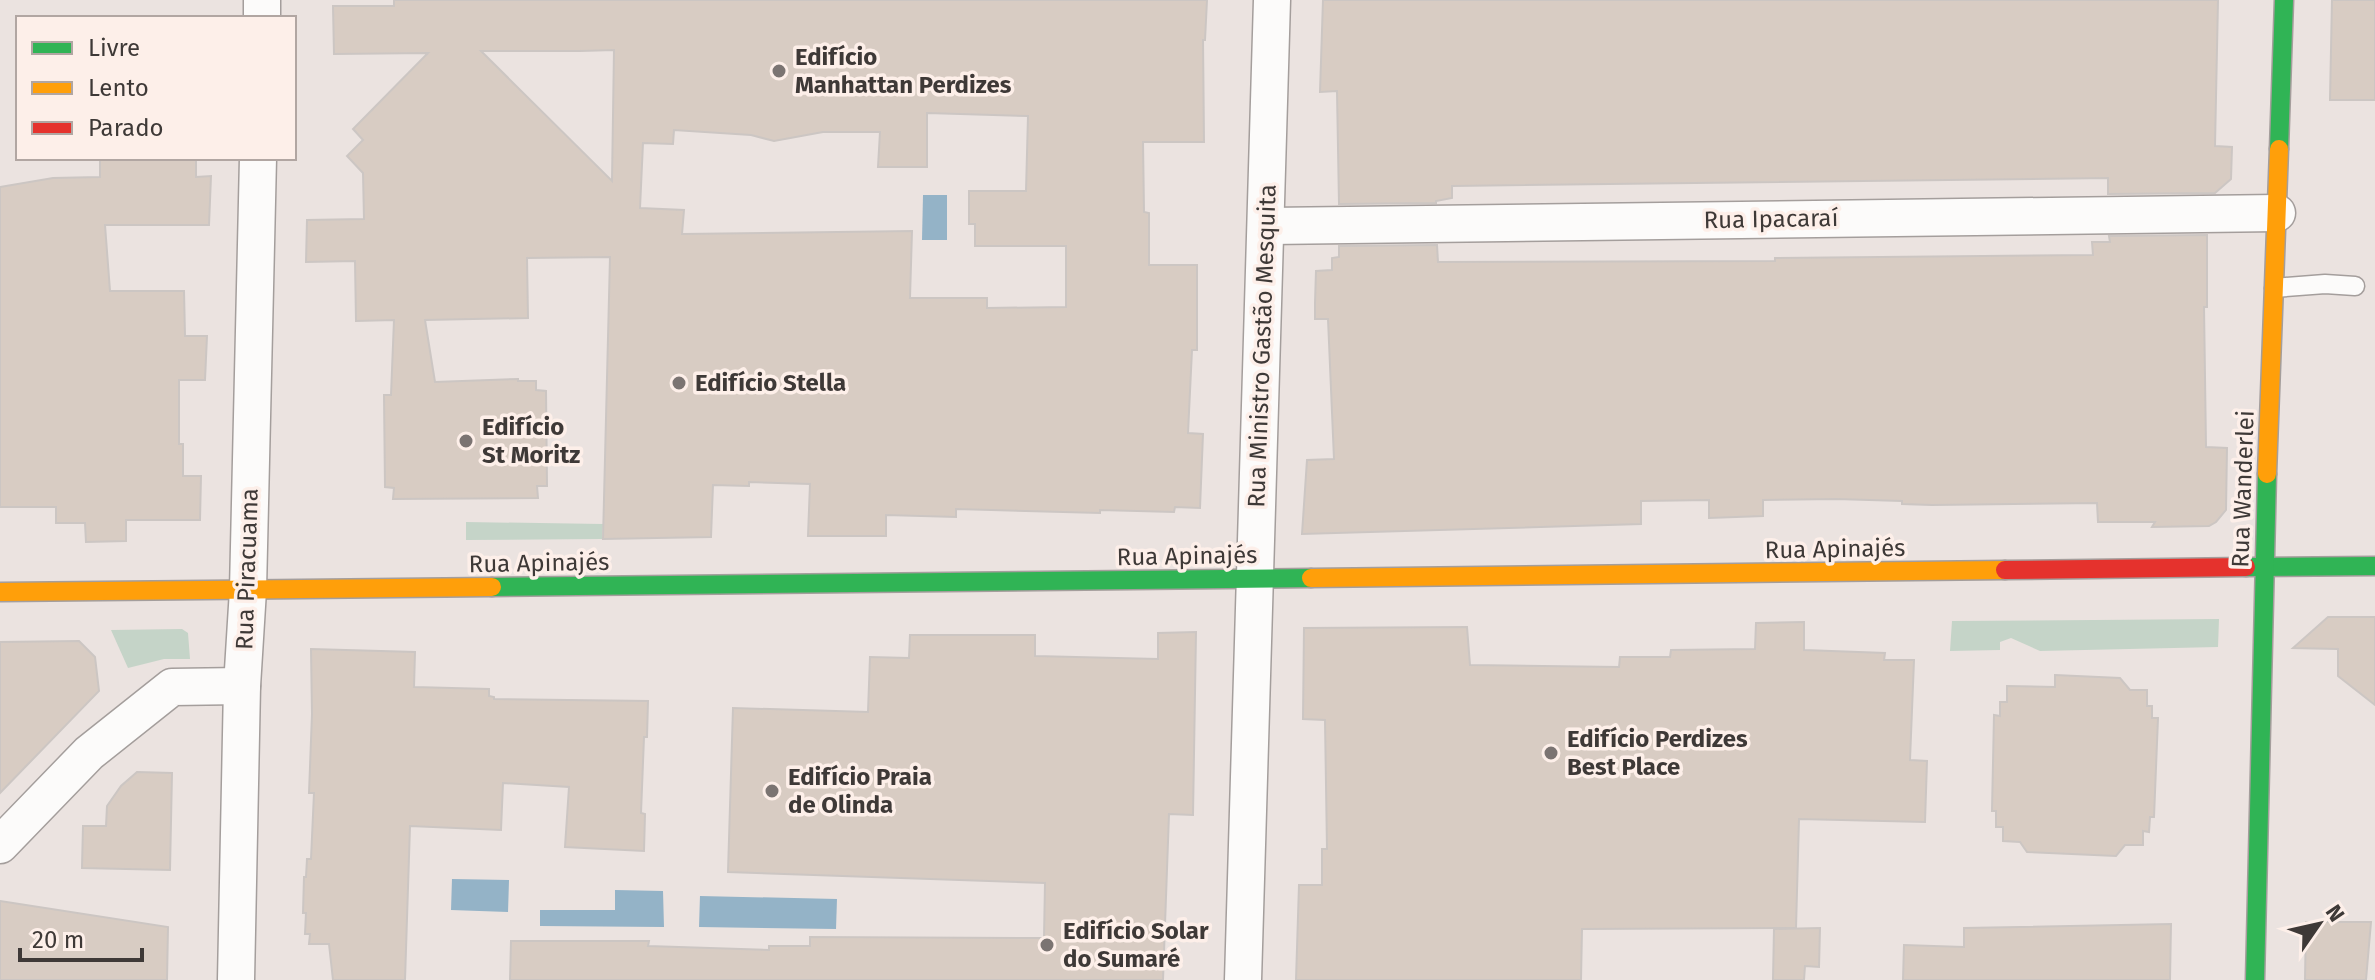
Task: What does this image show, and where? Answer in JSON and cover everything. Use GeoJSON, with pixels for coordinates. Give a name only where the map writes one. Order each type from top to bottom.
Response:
{"type":"FeatureCollection","features":[{"type":"Feature","properties":{"kind":"street","name":"Rua Ministro Gastão Mesquita"},"geometry":{"type":"LineString","coordinates":[[1243,980],[1272,0]]}},
{"type":"Feature","properties":{"kind":"street","name":"Rua Wanderlei"},"geometry":{"type":"LineString","coordinates":[[2255,980],[2264,568],[2284,0]]}},
{"type":"Feature","properties":{"kind":"street","name":"Rua Piracuama"},"geometry":{"type":"LineString","coordinates":[[236,980],[258,160]]}},
{"type":"Feature","properties":{"kind":"street","name":"Rua Ipacaraí"},"geometry":{"type":"LineString","coordinates":[[1266,226],[2277,213]]}},
{"type":"Feature","properties":{"kind":"street","name":"Rua Apinajés"},"geometry":{"type":"LineString","coordinates":[[0,592],[2375,566]]}},
{"type":"Feature","properties":{"kind":"street"},"geometry":{"type":"LineString","coordinates":[[0,845],[89,753],[172,687],[242,686]]}},
{"type":"Feature","properties":{"kind":"lane"},"geometry":{"type":"LineString","coordinates":[[2274,288],[2355,286]]}},
{"type":"Feature","properties":{"kind":"green space"},"geometry":{"type":"Polygon","coordinates":[[[466,522],[603,524],[602,539],[466,540],[466,522]]]}},
{"type":"Feature","properties":{"kind":"green space"},"geometry":{"type":"Polygon","coordinates":[[[2219,619],[2218,647],[2040,651],[2011,638],[2000,642],[2000,650],[1950,651],[1952,621],[2219,619]]]}},
{"type":"Feature","properties":{"kind":"green space"},"geometry":{"type":"Polygon","coordinates":[[[182,629],[188,633],[190,659],[164,659],[128,668],[111,630],[182,629]]]}},
{"type":"Feature","properties":{"kind":"water"},"geometry":{"type":"Polygon","coordinates":[[[923,195],[947,195],[947,240],[922,240],[923,195]]]}},
{"type":"Feature","properties":{"kind":"water"},"geometry":{"type":"Polygon","coordinates":[[[452,879],[509,880],[508,912],[451,910],[452,879]]]}},
{"type":"Feature","properties":{"kind":"water"},"geometry":{"type":"Polygon","coordinates":[[[615,890],[663,891],[664,927],[540,926],[540,910],[615,910],[615,890]]]}},
{"type":"Feature","properties":{"kind":"water"},"geometry":{"type":"Polygon","coordinates":[[[700,896],[837,899],[836,929],[699,927],[700,896]]]}},
{"type":"Feature","properties":{"kind":"building"},"geometry":{"type":"Polygon","coordinates":[[[394,0],[1207,0],[1203,40],[1204,142],[1143,142],[1144,212],[1149,213],[1149,265],[1197,265],[1197,350],[1192,350],[1188,433],[1203,434],[1200,508],[1175,507],[1174,512],[1100,510],[1100,513],[956,509],[956,517],[886,515],[886,536],[808,536],[810,484],[749,482],[749,486],[713,485],[711,537],[603,539],[610,257],[527,258],[528,318],[425,320],[435,382],[518,379],[536,381],[536,390],[546,391],[547,486],[537,486],[538,498],[393,499],[394,488],[385,487],[384,395],[391,395],[394,320],[356,321],[355,261],[306,262],[307,220],[364,219],[363,173],[347,156],[363,140],[353,129],[428,53],[334,54],[333,6],[394,6],[394,0]],[[614,50],[580,51],[481,51],[612,181],[614,50]],[[927,113],[927,167],[878,167],[880,132],[823,132],[774,141],[751,135],[674,130],[673,144],[643,143],[640,208],[684,210],[682,234],[912,231],[910,298],[987,298],[987,308],[1066,307],[1066,246],[975,246],[975,224],[969,224],[969,191],[1026,191],[1028,116],[927,113]]]}},
{"type":"Feature","properties":{"kind":"building"},"geometry":{"type":"Polygon","coordinates":[[[1323,0],[2218,0],[2215,146],[2232,147],[2231,179],[2215,193],[2108,194],[2108,178],[1452,186],[1452,198],[1436,203],[1339,204],[1337,91],[1320,92],[1323,0]]]}},
{"type":"Feature","properties":{"kind":"building"},"geometry":{"type":"Polygon","coordinates":[[[2332,0],[2375,0],[2375,100],[2330,100],[2332,0]]]}},
{"type":"Feature","properties":{"kind":"building"},"geometry":{"type":"Polygon","coordinates":[[[100,160],[196,160],[196,177],[211,176],[209,225],[105,225],[110,291],[184,291],[185,336],[207,336],[205,380],[179,380],[179,444],[183,444],[183,476],[201,476],[200,520],[126,520],[126,541],[86,542],[85,523],[56,523],[56,507],[0,507],[0,187],[53,178],[100,177],[100,160]]]}},
{"type":"Feature","properties":{"kind":"building"},"geometry":{"type":"Polygon","coordinates":[[[2207,235],[2207,307],[2204,307],[2206,447],[2227,448],[2226,510],[2209,526],[2152,527],[2155,522],[2098,522],[2097,503],[1932,505],[1836,499],[1763,500],[1763,516],[1709,518],[1709,500],[1641,501],[1641,524],[1302,534],[1307,460],[1334,459],[1328,319],[1315,319],[1315,303],[1316,271],[1332,270],[1332,258],[1339,257],[1339,246],[1437,245],[1438,262],[1775,261],[1775,258],[2093,255],[2092,242],[2110,242],[2109,236],[2207,235]]]}},
{"type":"Feature","properties":{"kind":"building"},"geometry":{"type":"Polygon","coordinates":[[[2328,617],[2375,617],[2375,705],[2338,676],[2338,649],[2293,648],[2328,617]]]}},
{"type":"Feature","properties":{"kind":"building"},"geometry":{"type":"Polygon","coordinates":[[[1804,622],[1804,650],[1885,653],[1884,660],[1914,660],[1910,760],[1927,761],[1925,822],[1799,819],[1796,928],[1582,929],[1581,980],[1296,980],[1299,885],[1322,885],[1322,849],[1327,849],[1325,720],[1303,719],[1304,628],[1467,627],[1470,665],[1619,667],[1620,657],[1670,657],[1671,650],[1755,649],[1756,623],[1804,622]]]}},
{"type":"Feature","properties":{"kind":"building"},"geometry":{"type":"Polygon","coordinates":[[[1196,632],[1193,815],[1169,814],[1163,980],[510,980],[511,941],[649,941],[648,946],[769,950],[769,946],[810,946],[810,937],[1044,938],[1045,883],[728,872],[733,708],[868,712],[870,657],[909,658],[910,635],[1035,635],[1035,656],[1158,659],[1158,633],[1196,632]]]}},
{"type":"Feature","properties":{"kind":"building"},"geometry":{"type":"Polygon","coordinates":[[[79,641],[95,657],[99,691],[0,793],[0,642],[79,641]]]}},
{"type":"Feature","properties":{"kind":"building"},"geometry":{"type":"Polygon","coordinates":[[[311,649],[415,652],[414,687],[489,689],[489,696],[494,699],[648,701],[641,813],[645,814],[644,851],[565,847],[569,787],[503,783],[501,830],[410,826],[405,980],[333,980],[329,944],[309,944],[310,934],[305,934],[306,913],[303,913],[304,877],[307,859],[311,859],[314,793],[309,793],[311,649]]]}},
{"type":"Feature","properties":{"kind":"building"},"geometry":{"type":"Polygon","coordinates":[[[2055,675],[2120,678],[2130,690],[2147,690],[2147,706],[2152,706],[2152,718],[2158,718],[2154,817],[2150,817],[2149,832],[2143,831],[2143,845],[2125,845],[2116,856],[2027,852],[2020,842],[2003,841],[2003,827],[1996,827],[1996,811],[1992,811],[1994,715],[2000,716],[2000,702],[2007,702],[2007,686],[2055,687],[2055,675]]]}},
{"type":"Feature","properties":{"kind":"building"},"geometry":{"type":"Polygon","coordinates":[[[137,772],[172,773],[170,870],[82,868],[83,826],[106,826],[107,806],[121,786],[137,772]]]}},
{"type":"Feature","properties":{"kind":"building"},"geometry":{"type":"Polygon","coordinates":[[[0,901],[168,927],[167,980],[0,980],[0,901]]]}},
{"type":"Feature","properties":{"kind":"building"},"geometry":{"type":"Polygon","coordinates":[[[2306,922],[2371,922],[2366,980],[2305,980],[2306,922]]]}},
{"type":"Feature","properties":{"kind":"building"},"geometry":{"type":"Polygon","coordinates":[[[2171,924],[2170,980],[1903,980],[1904,945],[1964,947],[1964,928],[2171,924]]]}},
{"type":"Feature","properties":{"kind":"building"},"geometry":{"type":"Polygon","coordinates":[[[1820,928],[1819,967],[1805,966],[1804,980],[1773,980],[1774,929],[1820,928]]]}},
{"type":"Feature","properties":{"kind":"traffic: fast"},"geometry":{"type":"LineString","coordinates":[[2279,149],[2284,0]]}},
{"type":"Feature","properties":{"kind":"traffic: fast"},"geometry":{"type":"LineString","coordinates":[[2255,980],[2267,474]]}},
{"type":"Feature","properties":{"kind":"traffic: fast"},"geometry":{"type":"LineString","coordinates":[[2246,567],[2375,566]]}},
{"type":"Feature","properties":{"kind":"traffic: fast"},"geometry":{"type":"LineString","coordinates":[[492,587],[1311,578]]}},
{"type":"Feature","properties":{"kind":"traffic: slow"},"geometry":{"type":"LineString","coordinates":[[2267,474],[2279,149]]}},
{"type":"Feature","properties":{"kind":"traffic: slow"},"geometry":{"type":"LineString","coordinates":[[1311,578],[2005,570]]}},
{"type":"Feature","properties":{"kind":"traffic: slow"},"geometry":{"type":"LineString","coordinates":[[0,592],[492,587]]}},
{"type":"Feature","properties":{"kind":"traffic: jam"},"geometry":{"type":"LineString","coordinates":[[2005,570],[2246,567]]}},
{"type":"Feature","properties":{"kind":"place","name":"Edifício Manhattan Perdizes"},"geometry":{"type":"Point","coordinates":[779,71]}},
{"type":"Feature","properties":{"kind":"place","name":"Edifício Stella"},"geometry":{"type":"Point","coordinates":[679,383]}},
{"type":"Feature","properties":{"kind":"place","name":"Edifício St Moritz"},"geometry":{"type":"Point","coordinates":[466,441]}},
{"type":"Feature","properties":{"kind":"place","name":"Edifício Perdizes Best Place"},"geometry":{"type":"Point","coordinates":[1551,753]}},
{"type":"Feature","properties":{"kind":"place","name":"Edifício Praia de Olinda"},"geometry":{"type":"Point","coordinates":[772,791]}},
{"type":"Feature","properties":{"kind":"place","name":"Edifício Solar do Sumaré"},"geometry":{"type":"Point","coordinates":[1047,945]}}]}
